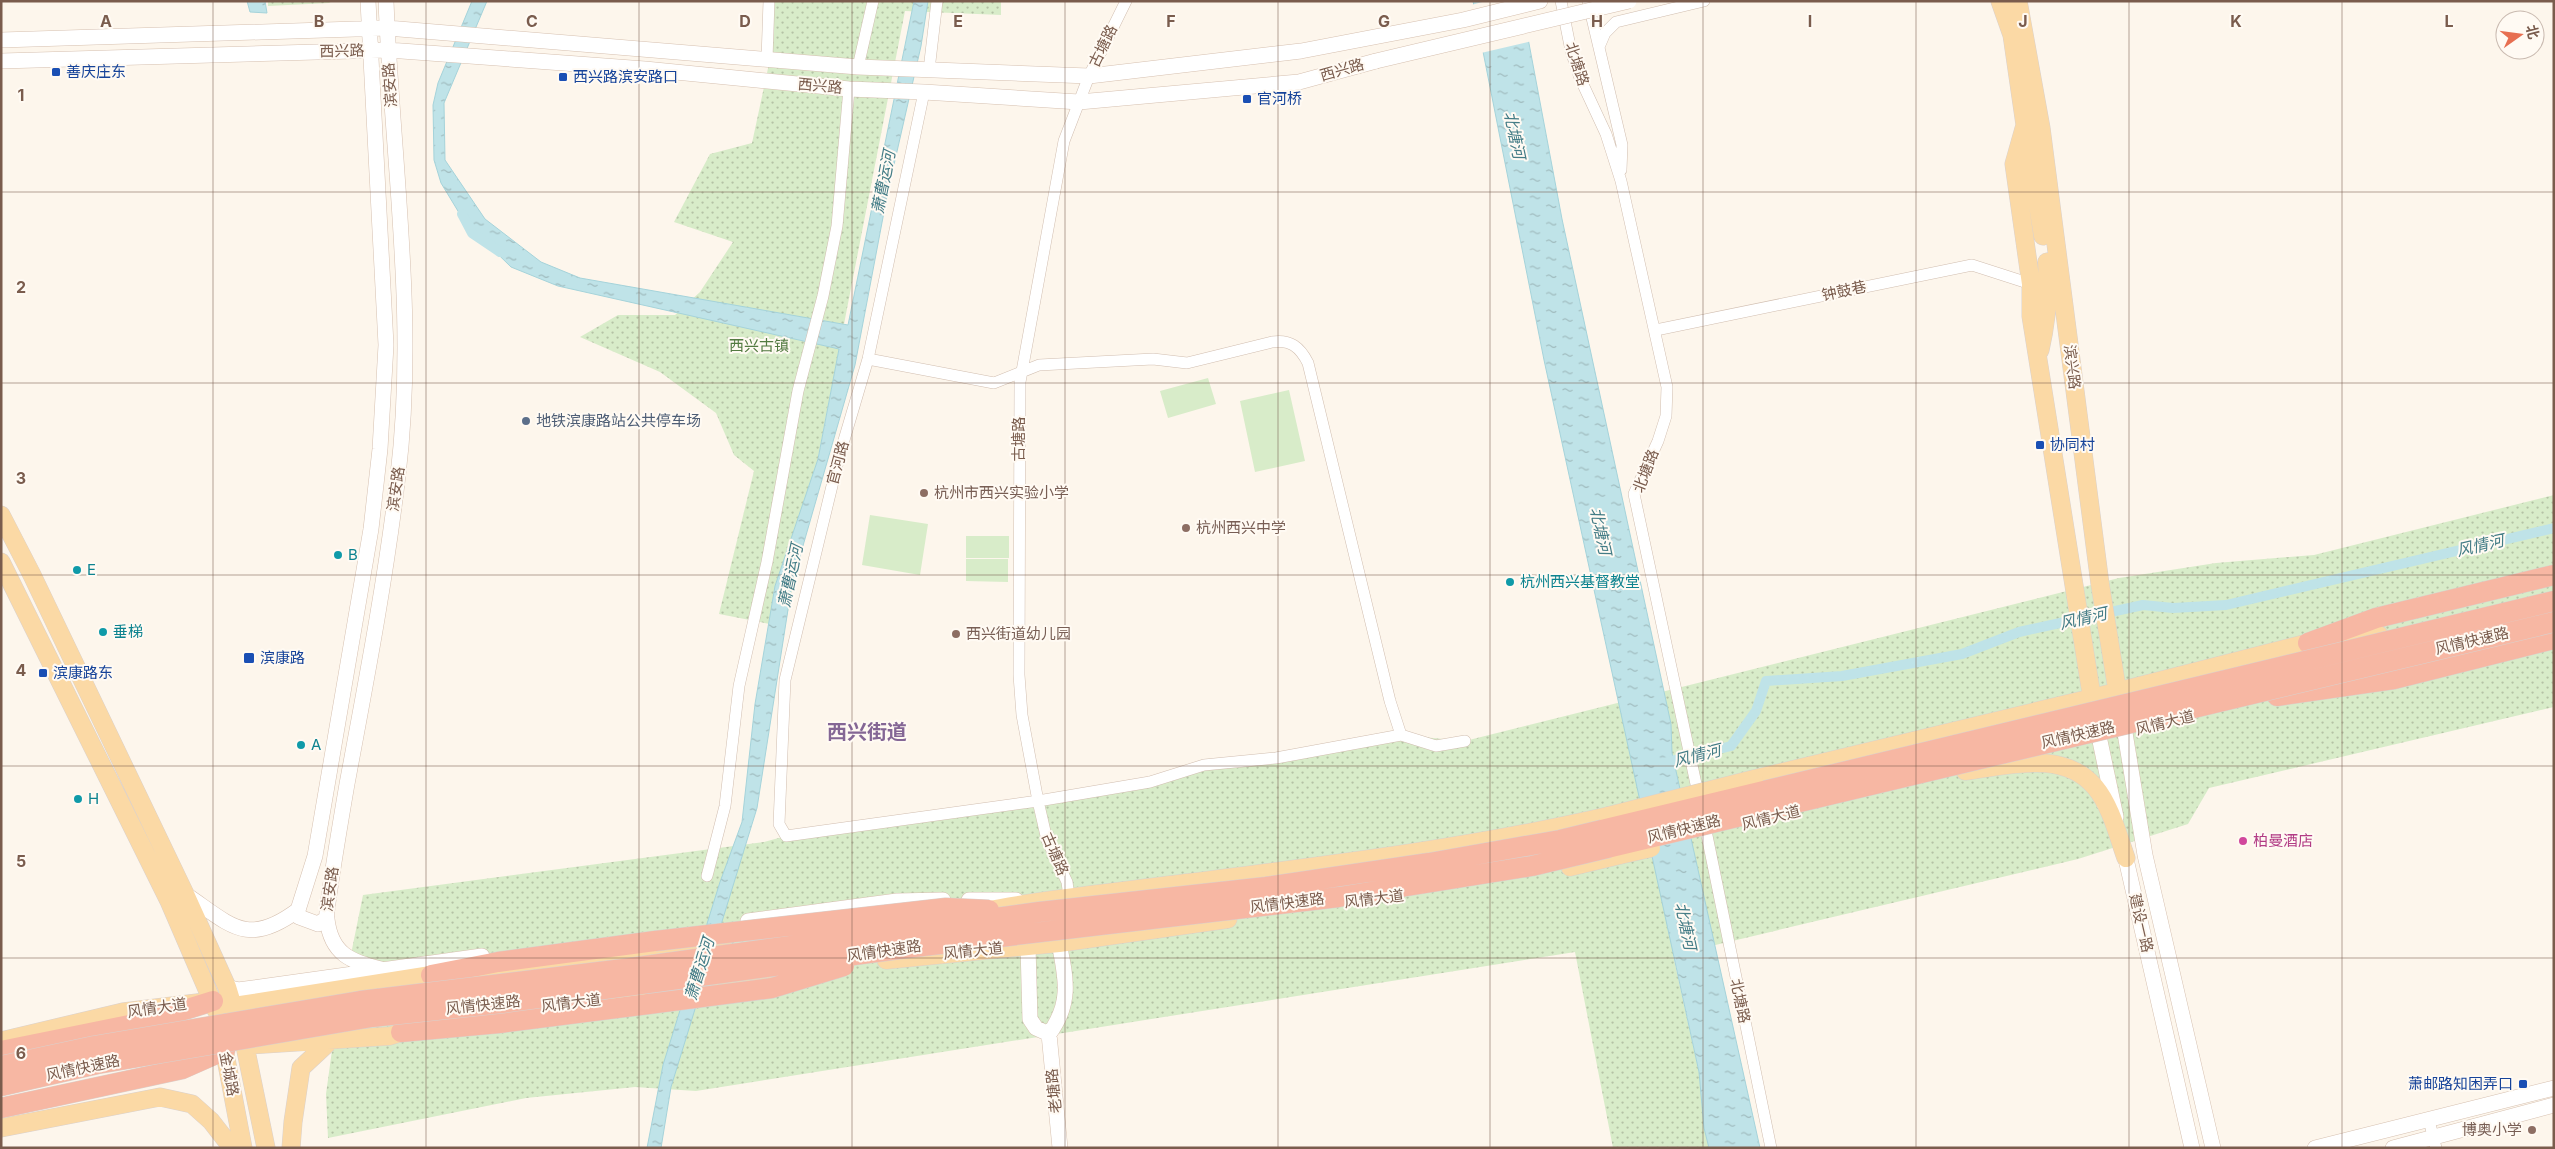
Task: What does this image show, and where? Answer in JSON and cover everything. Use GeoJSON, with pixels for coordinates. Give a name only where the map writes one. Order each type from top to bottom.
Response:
{"type":"FeatureCollection","features":[{"type":"Feature","properties":{"kind":"highway"},"geometry":{"type":"LineString","coordinates":[[2308,643],[2376,618],[2554,575]]}},
{"type":"Feature","properties":{"kind":"highway","name":"风情快速路"},"geometry":{"type":"LineString","coordinates":[[1,1067],[94,1046],[360,1001],[633,968],[1041,906],[1266,887],[1420,864],[1560,840],[2554,602]]}},
{"type":"Feature","properties":{"kind":"highway","name":"风情快速路"},"geometry":{"type":"LineString","coordinates":[[1,1088],[97,1064],[372,1017],[530,1000],[906,948],[1339,897],[1532,866],[2554,622]]}},
{"type":"Feature","properties":{"kind":"highway"},"geometry":{"type":"LineString","coordinates":[[2277,696],[2394,679],[2554,639]]}},
{"type":"Feature","properties":{"kind":"highway"},"geometry":{"type":"LineString","coordinates":[[431,975],[498,962],[655,941],[946,908],[1041,906]]}},
{"type":"Feature","properties":{"kind":"highway"},"geometry":{"type":"LineString","coordinates":[[401,1032],[500,1023],[652,998],[772,988],[906,948]]}},
{"type":"Feature","properties":{"kind":"highway"},"geometry":{"type":"LineString","coordinates":[[1,1051],[149,1020],[219,1002]]}},
{"type":"Feature","properties":{"kind":"highway"},"geometry":{"type":"LineString","coordinates":[[1,1108],[182,1069],[225,1050]]}},
{"type":"Feature","properties":{"kind":"main road","name":"滨安路"},"geometry":{"type":"LineString","coordinates":[[368,1],[386,345],[380,449],[371,529],[315,856],[298,910],[299,917],[318,924],[327,918],[338,838],[398,476],[403,425],[406,350],[386,1]]}},
{"type":"Feature","properties":{"kind":"main road","name":"西兴路"},"geometry":{"type":"LineString","coordinates":[[1,40],[388,28],[858,67],[1089,76],[1301,51],[1463,20],[1540,1]]}},
{"type":"Feature","properties":{"kind":"main road","name":"西兴路"},"geometry":{"type":"LineString","coordinates":[[1,61],[388,50],[645,69],[849,89],[1079,102],[1299,82],[1376,60],[1629,1]]}},
{"type":"Feature","properties":{"kind":"main road"},"geometry":{"type":"LineString","coordinates":[[2000,1],[2012,35],[2049,287],[2046,320],[2038,360]]}},
{"type":"Feature","properties":{"kind":"main road","name":"滨兴路"},"geometry":{"type":"LineString","coordinates":[[2018,1],[2041,128],[2100,584],[2125,733]]}},
{"type":"Feature","properties":{"kind":"main road"},"geometry":{"type":"LineString","coordinates":[[2025,125],[2014,164],[2031,284],[2031,316],[2092,698]]}},
{"type":"Feature","properties":{"kind":"main road"},"geometry":{"type":"LineString","coordinates":[[1,515],[32,575],[185,894],[219,1002]]}},
{"type":"Feature","properties":{"kind":"main road"},"geometry":{"type":"LineString","coordinates":[[1,562],[219,1002]]}},
{"type":"Feature","properties":{"kind":"main road","name":"风情大道"},"geometry":{"type":"LineString","coordinates":[[1,1041],[123,1012],[219,1002],[234,1006],[431,975],[501,975],[726,942],[926,916],[962,915],[1041,906],[1070,898],[1345,863],[1549,829],[2092,698],[2308,643],[2374,636],[2554,591]]}},
{"type":"Feature","properties":{"kind":"main road","name":"风情大道"},"geometry":{"type":"LineString","coordinates":[[652,998],[716,983],[768,978],[877,961],[1059,943],[1440,890],[1620,855],[2277,696],[2554,632]]}},
{"type":"Feature","properties":{"kind":"main road","name":"建设一路"},"geometry":{"type":"LineString","coordinates":[[2092,698],[2098,739],[2192,1148]]}},
{"type":"Feature","properties":{"kind":"main road","name":"建设一路"},"geometry":{"type":"LineString","coordinates":[[2125,733],[2145,856],[2213,1148]]}},
{"type":"Feature","properties":{"kind":"main road"},"geometry":{"type":"LineString","coordinates":[[1965,771],[2039,762],[2059,764],[2078,773],[2096,787],[2108,810],[2126,858]]}},
{"type":"Feature","properties":{"kind":"main road"},"geometry":{"type":"LineString","coordinates":[[185,894],[228,923],[245,931],[272,927],[298,910]]}},
{"type":"Feature","properties":{"kind":"main road"},"geometry":{"type":"LineString","coordinates":[[1,1067],[219,1002],[238,990],[381,969],[897,901],[1041,906]]}},
{"type":"Feature","properties":{"kind":"main road"},"geometry":{"type":"LineString","coordinates":[[327,918],[332,936],[347,958],[381,969]]}},
{"type":"Feature","properties":{"kind":"main road"},"geometry":{"type":"LineString","coordinates":[[1028,946],[1030,1018],[1036,1028],[1049,1034],[1060,1019],[1065,1002],[1067,980],[1059,943]]}},
{"type":"Feature","properties":{"kind":"main road","name":"金城路"},"geometry":{"type":"LineString","coordinates":[[219,1002],[225,1050],[244,1148]]}},
{"type":"Feature","properties":{"kind":"main road"},"geometry":{"type":"LineString","coordinates":[[234,1006],[245,1046]]}},
{"type":"Feature","properties":{"kind":"main road"},"geometry":{"type":"LineString","coordinates":[[1,1088],[178,1048],[225,1050],[245,1046],[390,1036],[401,1032]]}},
{"type":"Feature","properties":{"kind":"main road","name":"老塘路"},"geometry":{"type":"LineString","coordinates":[[1049,1034],[1060,1148]]}},
{"type":"Feature","properties":{"kind":"main road"},"geometry":{"type":"LineString","coordinates":[[291,1148],[292,1122],[301,1068],[330,1041]]}},
{"type":"Feature","properties":{"kind":"main road","name":"金城路"},"geometry":{"type":"LineString","coordinates":[[245,1046],[266,1148]]}},
{"type":"Feature","properties":{"kind":"main road"},"geometry":{"type":"LineString","coordinates":[[2315,1148],[2554,1088]]}},
{"type":"Feature","properties":{"kind":"main road"},"geometry":{"type":"LineString","coordinates":[[1,1128],[160,1098],[192,1104],[211,1121],[232,1148]]}},
{"type":"Feature","properties":{"kind":"main road"},"geometry":{"type":"LineString","coordinates":[[2394,1148],[2435,1142],[2554,1105]]}},
{"type":"Feature","properties":{"kind":"street"},"geometry":{"type":"LineString","coordinates":[[767,59],[769,1]]}},
{"type":"Feature","properties":{"kind":"street"},"geometry":{"type":"LineString","coordinates":[[858,67],[873,1]]}},
{"type":"Feature","properties":{"kind":"street"},"geometry":{"type":"LineString","coordinates":[[926,69],[937,1]]}},
{"type":"Feature","properties":{"kind":"street","name":"古塘路"},"geometry":{"type":"LineString","coordinates":[[1059,943],[1070,926],[1070,898],[1067,882],[1047,840],[1022,715],[1018,675],[1020,382],[1064,141],[1089,76],[1126,1]]}},
{"type":"Feature","properties":{"kind":"street","name":"北塘路"},"geometry":{"type":"LineString","coordinates":[[1562,1],[1571,51],[1580,78],[1606,134],[1621,181],[1656,330],[1667,387],[1666,416],[1658,441],[1634,494],[1692,762],[1770,1148]]}},
{"type":"Feature","properties":{"kind":"street","name":"北塘路"},"geometry":{"type":"LineString","coordinates":[[1588,1],[1622,145],[1621,181]]}},
{"type":"Feature","properties":{"kind":"street"},"geometry":{"type":"LineString","coordinates":[[1599,47],[1605,33],[1616,22],[1704,1]]}},
{"type":"Feature","properties":{"kind":"street"},"geometry":{"type":"LineString","coordinates":[[707,876],[725,806],[739,686],[766,562],[798,391],[823,296],[837,226],[849,89]]}},
{"type":"Feature","properties":{"kind":"street","name":"官河路"},"geometry":{"type":"LineString","coordinates":[[921,92],[868,359],[839,457],[785,680],[779,824],[786,836],[1038,801]]}},
{"type":"Feature","properties":{"kind":"street","name":"钟鼓巷"},"geometry":{"type":"LineString","coordinates":[[1656,330],[1972,265],[2031,284]]}},
{"type":"Feature","properties":{"kind":"street"},"geometry":{"type":"LineString","coordinates":[[868,359],[994,382],[1039,365],[1154,359],[1186,363],[1283,340],[1294,344],[1303,352],[1308,362],[1390,701],[1401,735]]}},
{"type":"Feature","properties":{"kind":"street"},"geometry":{"type":"LineString","coordinates":[[1038,801],[1150,782],[1204,765],[1276,758],[1401,735],[1436,746],[1465,741]]}},
{"type":"Feature","properties":{"kind":"street"},"geometry":{"type":"LineString","coordinates":[[2429,1120],[2435,1142]]}},
{"type":"Feature","properties":{"kind":"green space"},"geometry":{"type":"Polygon","coordinates":[[[268,1],[332,1],[329,3],[268,6],[268,1]]]}},
{"type":"Feature","properties":{"kind":"green space","name":"西兴古镇"},"geometry":{"type":"Polygon","coordinates":[[[774,1],[1001,1],[1001,15],[905,11],[785,627],[719,614],[754,471],[734,455],[716,413],[660,372],[580,337],[618,315],[675,315],[700,292],[733,242],[674,222],[710,154],[752,143],[773,45],[774,1]]]}},
{"type":"Feature","properties":{"kind":"green space"},"geometry":{"type":"Polygon","coordinates":[[[1208,378],[1216,404],[1168,418],[1160,391],[1208,378]]]}},
{"type":"Feature","properties":{"kind":"green space"},"geometry":{"type":"Polygon","coordinates":[[[1289,390],[1305,461],[1255,472],[1240,401],[1289,390]]]}},
{"type":"Feature","properties":{"kind":"green space"},"geometry":{"type":"Polygon","coordinates":[[[2554,495],[2554,707],[2209,788],[2188,824],[2078,859],[1673,955],[1699,1072],[1704,1128],[1709,1148],[1613,1148],[1575,952],[696,1091],[635,1087],[526,1098],[328,1138],[326,1094],[333,1043],[363,895],[764,842],[786,836],[1038,801],[1204,765],[1401,735],[1465,741],[2119,578],[2216,563],[2314,555],[2554,495]]]}},
{"type":"Feature","properties":{"kind":"green space"},"geometry":{"type":"Polygon","coordinates":[[[870,515],[928,524],[920,575],[862,565],[870,515]]]}},
{"type":"Feature","properties":{"kind":"green space"},"geometry":{"type":"Polygon","coordinates":[[[966,536],[1009,536],[1009,558],[966,558],[966,536]]]}},
{"type":"Feature","properties":{"kind":"green space"},"geometry":{"type":"Polygon","coordinates":[[[966,559],[1008,559],[1008,582],[966,581],[966,559]]]}},
{"type":"Feature","properties":{"kind":"water"},"geometry":{"type":"Polygon","coordinates":[[[247,1],[265,1],[267,13],[250,12],[247,1]]]}},
{"type":"Feature","properties":{"kind":"water","name":"萧曹运河"},"geometry":{"type":"Polygon","coordinates":[[[472,1],[487,1],[444,103],[445,160],[485,219],[541,262],[580,278],[848,325],[914,1],[928,1],[921,46],[888,191],[855,365],[792,584],[757,808],[671,1087],[661,1148],[647,1148],[663,1065],[720,882],[742,822],[755,704],[775,586],[818,459],[839,349],[558,286],[511,267],[464,221],[441,183],[434,160],[433,105],[438,83],[472,1]]]}},
{"type":"Feature","properties":{"kind":"water","name":"北塘河"},"geometry":{"type":"Polygon","coordinates":[[[1473,1],[1521,1],[1562,219],[1671,724],[1672,753],[1760,1148],[1709,1148],[1704,1128],[1699,1072],[1544,360],[1473,1]]]}},
{"type":"Feature","properties":{"kind":"pier"},"geometry":{"type":"Polygon","coordinates":[[[1486,1],[1523,1],[1532,41],[1481,53],[1471,5],[1486,1]]]}},
{"type":"Feature","properties":{"kind":"waterway"},"geometry":{"type":"LineString","coordinates":[[462,214],[472,233],[500,252]]}},
{"type":"Feature","properties":{"kind":"waterway","name":"风情河"},"geometry":{"type":"LineString","coordinates":[[1663,763],[1731,746],[1756,711],[1766,681],[1842,676],[1962,654],[2019,632],[2143,605],[2173,608],[2226,605],[2554,528]]}},
{"type":"Feature","properties":{"kind":"place","name":"善庆庄东"},"geometry":{"type":"Point","coordinates":[56,72]}},
{"type":"Feature","properties":{"kind":"place","name":"西兴路滨安路口"},"geometry":{"type":"Point","coordinates":[563,77]}},
{"type":"Feature","properties":{"kind":"place","name":"官河桥"},"geometry":{"type":"Point","coordinates":[1247,99]}},
{"type":"Feature","properties":{"kind":"place","name":"地铁滨康路站公共停车场"},"geometry":{"type":"Point","coordinates":[526,421]}},
{"type":"Feature","properties":{"kind":"place","name":"协同村"},"geometry":{"type":"Point","coordinates":[2040,445]}},
{"type":"Feature","properties":{"kind":"place","name":"杭州市西兴实验小学"},"geometry":{"type":"Point","coordinates":[924,493]}},
{"type":"Feature","properties":{"kind":"place","name":"杭州西兴中学"},"geometry":{"type":"Point","coordinates":[1186,528]}},
{"type":"Feature","properties":{"kind":"place","name":"B"},"geometry":{"type":"Point","coordinates":[338,555]}},
{"type":"Feature","properties":{"kind":"place","name":"E"},"geometry":{"type":"Point","coordinates":[77,570]}},
{"type":"Feature","properties":{"kind":"place","name":"杭州西兴基督教堂"},"geometry":{"type":"Point","coordinates":[1510,582]}},
{"type":"Feature","properties":{"kind":"place","name":"垂梯"},"geometry":{"type":"Point","coordinates":[103,632]}},
{"type":"Feature","properties":{"kind":"place","name":"西兴街道幼儿园"},"geometry":{"type":"Point","coordinates":[956,634]}},
{"type":"Feature","properties":{"kind":"place","name":"滨康路"},"geometry":{"type":"Point","coordinates":[249,658]}},
{"type":"Feature","properties":{"kind":"place","name":"滨康路东"},"geometry":{"type":"Point","coordinates":[43,673]}},
{"type":"Feature","properties":{"kind":"place","name":"A"},"geometry":{"type":"Point","coordinates":[301,745]}},
{"type":"Feature","properties":{"kind":"place","name":"H"},"geometry":{"type":"Point","coordinates":[78,799]}},
{"type":"Feature","properties":{"kind":"place","name":"柏曼酒店"},"geometry":{"type":"Point","coordinates":[2243,841]}},
{"type":"Feature","properties":{"kind":"place","name":"萧邮路知困弄口"},"geometry":{"type":"Point","coordinates":[2523,1084]}},
{"type":"Feature","properties":{"kind":"place","name":"博奥小学"},"geometry":{"type":"Point","coordinates":[2532,1130]}},
{"type":"Feature","properties":{"kind":"district","name":"西兴街道"},"geometry":{"type":"Point","coordinates":[867,732]}}]}
